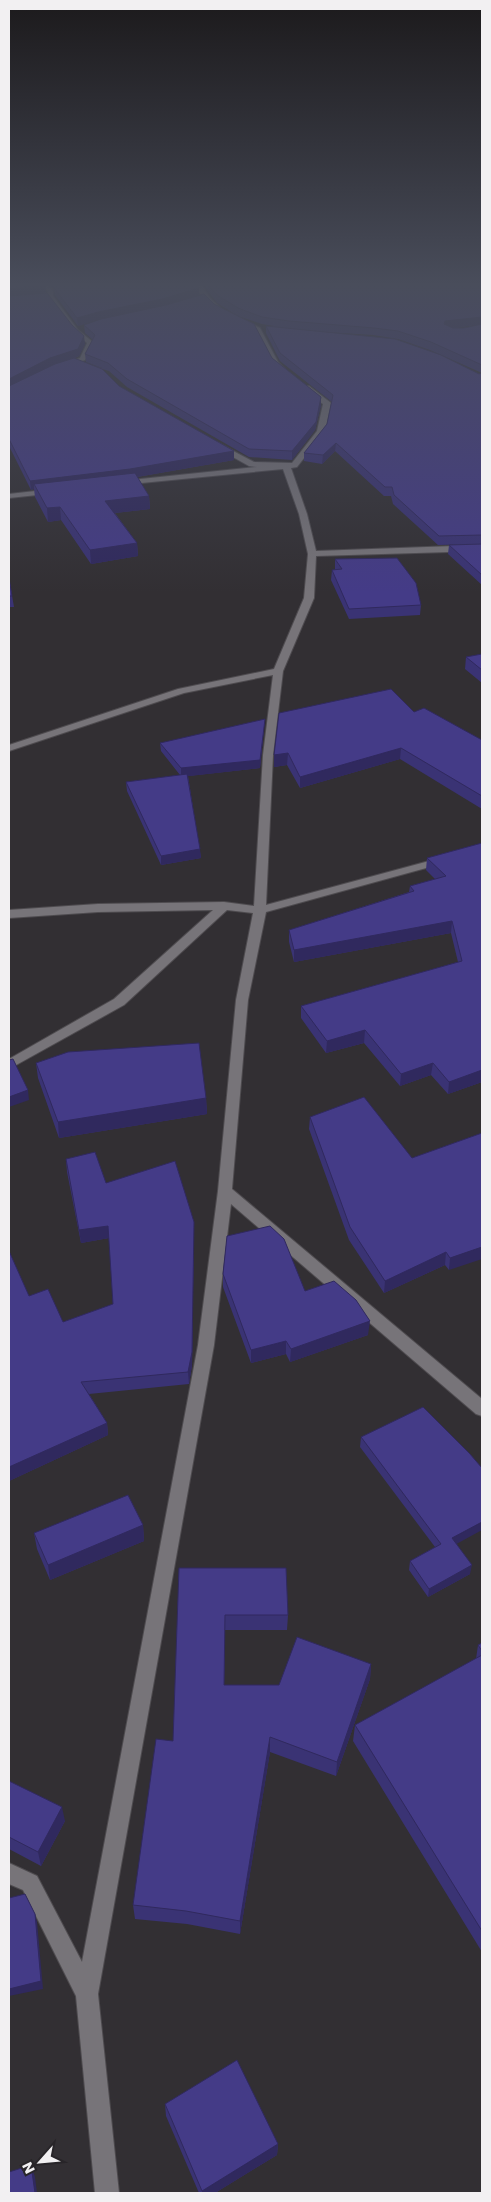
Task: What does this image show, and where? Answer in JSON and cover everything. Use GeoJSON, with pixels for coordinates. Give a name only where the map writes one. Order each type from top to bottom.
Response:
{"type":"FeatureCollection","features":[{"type":"Feature","properties":{"kind":"street"},"geometry":{"type":"LineString","coordinates":[[111,484],[294,465],[321,431],[327,403],[304,387]]}},
{"type":"Feature","properties":{"kind":"street"},"geometry":{"type":"LineString","coordinates":[[210,440],[252,464],[286,466]]}},
{"type":"Feature","properties":{"kind":"street"},"geometry":{"type":"LineString","coordinates":[[107,2193],[87,1994],[206,1345],[226,1191],[242,1000],[260,910],[268,755],[278,671],[309,598],[312,554],[303,514],[286,466]]}},
{"type":"Feature","properties":{"kind":"street"},"geometry":{"type":"LineString","coordinates":[[9,496],[63,490]]}},
{"type":"Feature","properties":{"kind":"street"},"geometry":{"type":"LineString","coordinates":[[312,554],[482,548]]}},
{"type":"Feature","properties":{"kind":"street"},"geometry":{"type":"LineString","coordinates":[[9,748],[182,691],[278,671]]}},
{"type":"Feature","properties":{"kind":"street"},"geometry":{"type":"LineString","coordinates":[[9,914],[98,908],[224,906],[260,910],[454,857]]}},
{"type":"Feature","properties":{"kind":"street"},"geometry":{"type":"LineString","coordinates":[[9,1065],[119,1002],[224,906]]}},
{"type":"Feature","properties":{"kind":"street"},"geometry":{"type":"LineString","coordinates":[[226,1191],[482,1410]]}},
{"type":"Feature","properties":{"kind":"street"},"geometry":{"type":"LineString","coordinates":[[9,1873],[30,1884],[87,1994]]}},
{"type":"Feature","properties":{"kind":"building"},"geometry":{"type":"Polygon","coordinates":[[[9,387],[120,387],[234,451],[130,469],[30,481],[9,439],[9,387]]]}},
{"type":"Feature","properties":{"kind":"building"},"geometry":{"type":"Polygon","coordinates":[[[141,387],[308,387],[321,397],[316,422],[292,451],[249,449],[141,387]]]}},
{"type":"Feature","properties":{"kind":"building"},"geometry":{"type":"Polygon","coordinates":[[[323,387],[482,387],[482,535],[439,536],[394,495],[392,487],[385,487],[336,443],[323,455],[304,453],[327,424],[333,395],[323,387]]]}},
{"type":"Feature","properties":{"kind":"building"},"geometry":{"type":"Polygon","coordinates":[[[135,473],[149,496],[105,501],[137,543],[90,550],[60,507],[47,508],[34,484],[135,473]]]}},
{"type":"Feature","properties":{"kind":"building"},"geometry":{"type":"Polygon","coordinates":[[[482,544],[482,575],[449,545],[482,544]]]}},
{"type":"Feature","properties":{"kind":"building"},"geometry":{"type":"Polygon","coordinates":[[[397,558],[416,583],[421,605],[349,609],[332,570],[342,569],[335,559],[397,558]]]}},
{"type":"Feature","properties":{"kind":"building"},"geometry":{"type":"Polygon","coordinates":[[[9,578],[12,596],[9,596],[9,578]]]}},
{"type":"Feature","properties":{"kind":"building"},"geometry":{"type":"Polygon","coordinates":[[[482,654],[482,670],[466,657],[482,654]]]}},
{"type":"Feature","properties":{"kind":"building"},"geometry":{"type":"Polygon","coordinates":[[[391,689],[414,712],[424,708],[482,740],[482,796],[401,748],[300,777],[288,753],[274,755],[279,713],[391,689]]]}},
{"type":"Feature","properties":{"kind":"building"},"geometry":{"type":"Polygon","coordinates":[[[265,719],[260,760],[181,768],[160,743],[265,719]]]}},
{"type":"Feature","properties":{"kind":"building"},"geometry":{"type":"Polygon","coordinates":[[[187,774],[200,849],[161,856],[126,782],[187,774]]]}},
{"type":"Feature","properties":{"kind":"building"},"geometry":{"type":"Polygon","coordinates":[[[482,843],[482,1070],[449,1082],[433,1063],[401,1074],[365,1030],[327,1041],[301,1006],[462,961],[452,921],[294,950],[289,930],[414,891],[410,886],[446,876],[427,858],[482,843]]]}},
{"type":"Feature","properties":{"kind":"building"},"geometry":{"type":"Polygon","coordinates":[[[199,1043],[206,1098],[58,1122],[36,1063],[68,1052],[199,1043]]]}},
{"type":"Feature","properties":{"kind":"building"},"geometry":{"type":"Polygon","coordinates":[[[13,1059],[28,1090],[9,1097],[9,1060],[13,1059]]]}},
{"type":"Feature","properties":{"kind":"building"},"geometry":{"type":"Polygon","coordinates":[[[364,1097],[412,1158],[482,1133],[482,1247],[450,1258],[446,1252],[385,1281],[350,1227],[310,1117],[364,1097]]]}},
{"type":"Feature","properties":{"kind":"building"},"geometry":{"type":"Polygon","coordinates":[[[95,1152],[106,1183],[175,1161],[194,1222],[192,1352],[188,1372],[81,1382],[107,1423],[9,1467],[9,1251],[29,1296],[48,1289],[63,1322],[113,1304],[108,1226],[79,1230],[66,1159],[95,1152]]]}},
{"type":"Feature","properties":{"kind":"building"},"geometry":{"type":"Polygon","coordinates":[[[270,1226],[284,1239],[305,1291],[334,1281],[356,1300],[370,1321],[291,1349],[286,1341],[251,1350],[223,1274],[227,1236],[270,1226]]]}},
{"type":"Feature","properties":{"kind":"building"},"geometry":{"type":"Polygon","coordinates":[[[423,1407],[482,1468],[482,1522],[452,1538],[472,1565],[429,1589],[410,1561],[441,1544],[361,1437],[423,1407]]]}},
{"type":"Feature","properties":{"kind":"building"},"geometry":{"type":"Polygon","coordinates":[[[128,1495],[143,1525],[48,1565],[34,1533],[128,1495]]]}},
{"type":"Feature","properties":{"kind":"building"},"geometry":{"type":"Polygon","coordinates":[[[179,1568],[286,1568],[288,1615],[225,1615],[224,1685],[279,1685],[297,1637],[371,1664],[337,1762],[270,1737],[240,1921],[186,1911],[133,1905],[156,1739],[173,1741],[179,1568]]]}},
{"type":"Feature","properties":{"kind":"building"},"geometry":{"type":"Polygon","coordinates":[[[482,1643],[482,1651],[478,1645],[482,1643]]]}},
{"type":"Feature","properties":{"kind":"building"},"geometry":{"type":"Polygon","coordinates":[[[482,1655],[482,1931],[355,1725],[482,1655]]]}},
{"type":"Feature","properties":{"kind":"building"},"geometry":{"type":"Polygon","coordinates":[[[9,1781],[62,1807],[38,1852],[9,1837],[9,1781]]]}},
{"type":"Feature","properties":{"kind":"building"},"geometry":{"type":"Polygon","coordinates":[[[25,1894],[35,1914],[41,1981],[9,1989],[9,1898],[25,1894]]]}},
{"type":"Feature","properties":{"kind":"building"},"geometry":{"type":"Polygon","coordinates":[[[237,2060],[278,2144],[202,2191],[165,2104],[237,2060]]]}},
{"type":"Feature","properties":{"kind":"building"},"geometry":{"type":"Polygon","coordinates":[[[31,2165],[35,2193],[9,2193],[9,2172],[31,2165]]]}}]}
